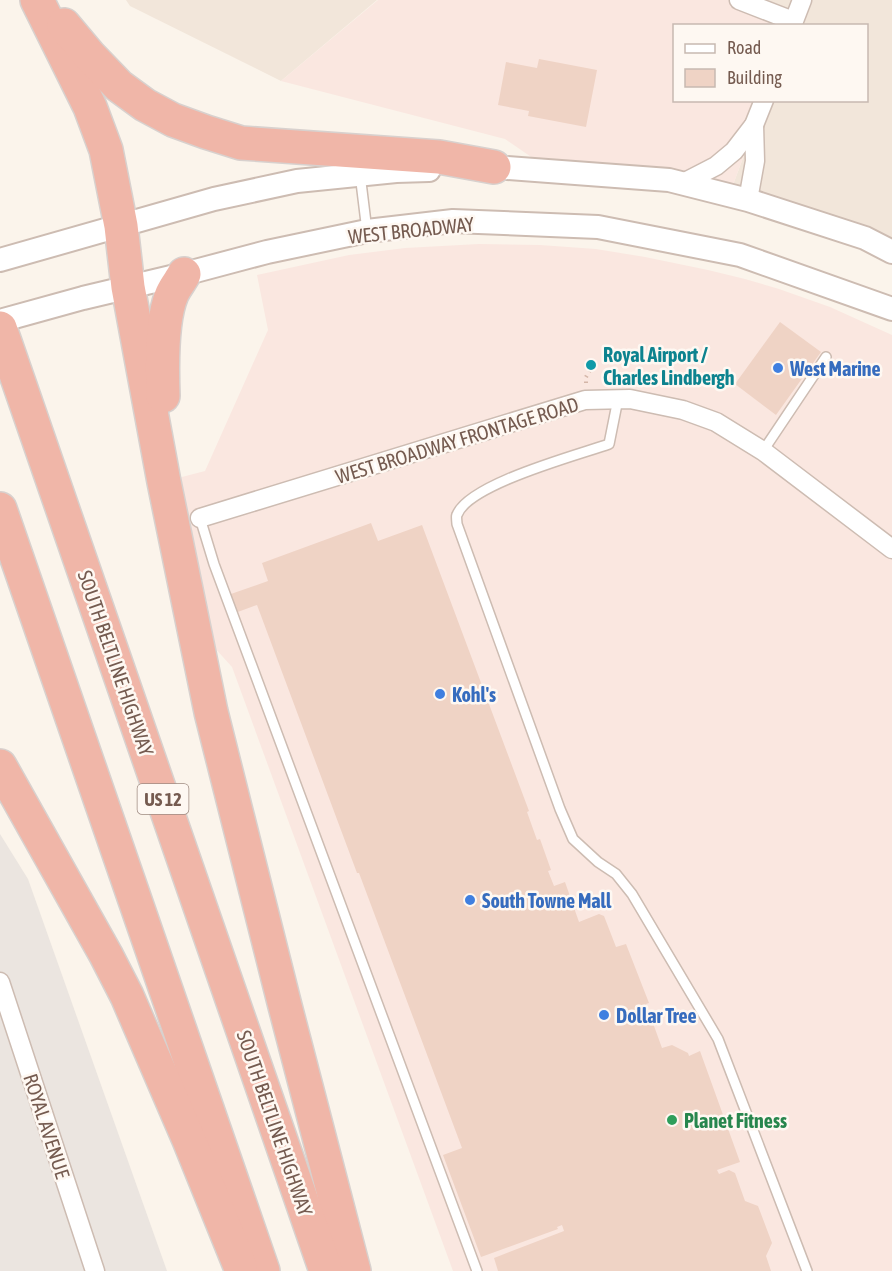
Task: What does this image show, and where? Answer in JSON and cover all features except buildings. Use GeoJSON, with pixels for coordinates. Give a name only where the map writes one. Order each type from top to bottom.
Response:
{"type":"FeatureCollection","features":[{"type":"Feature","properties":{"kind":"highway"},"geometry":{"type":"LineString","coordinates":[[37,0],[90,107],[106,150],[121,226],[128,287],[164,482],[211,712],[354,1271]]}},
{"type":"Feature","properties":{"kind":"highway"},"geometry":{"type":"LineString","coordinates":[[43,0],[90,56],[119,86],[145,105],[173,120],[241,143],[439,157],[494,167]]}},
{"type":"Feature","properties":{"kind":"highway"},"geometry":{"type":"LineString","coordinates":[[164,482],[162,369],[166,313],[173,293],[184,274]]}},
{"type":"Feature","properties":{"kind":"highway","name":"SOUTH BELTLINE HIGHWAY"},"geometry":{"type":"LineString","coordinates":[[0,328],[326,1271]]}},
{"type":"Feature","properties":{"kind":"highway"},"geometry":{"type":"LineString","coordinates":[[0,509],[263,1271]]}},
{"type":"Feature","properties":{"kind":"highway"},"geometry":{"type":"LineString","coordinates":[[0,766],[127,996],[242,1271]]}},
{"type":"Feature","properties":{"kind":"street"},"geometry":{"type":"LineString","coordinates":[[740,0],[793,23],[802,0]]}},
{"type":"Feature","properties":{"kind":"street"},"geometry":{"type":"LineString","coordinates":[[683,183],[705,173],[734,151],[754,125],[763,102]]}},
{"type":"Feature","properties":{"kind":"street"},"geometry":{"type":"LineString","coordinates":[[748,200],[755,155],[754,125]]}},
{"type":"Feature","properties":{"kind":"street"},"geometry":{"type":"LineString","coordinates":[[0,260],[224,196],[297,181],[396,171],[494,167],[669,180],[748,200],[865,238],[892,252]]}},
{"type":"Feature","properties":{"kind":"street","name":"WEST BROADWAY"},"geometry":{"type":"LineString","coordinates":[[0,321],[267,252],[367,231],[453,221],[598,227],[740,255],[892,309]]}},
{"type":"Feature","properties":{"kind":"street","name":"WEST BROADWAY FRONTAGE ROAD"},"geometry":{"type":"LineString","coordinates":[[200,518],[585,400],[630,399],[691,413],[717,422],[763,451],[892,549]]}},
{"type":"Feature","properties":{"kind":"street","name":"ROYAL AVENUE"},"geometry":{"type":"LineString","coordinates":[[0,982],[95,1271]]}},
{"type":"Feature","properties":{"kind":"lane"},"geometry":{"type":"LineString","coordinates":[[360,174],[367,231]]}},
{"type":"Feature","properties":{"kind":"lane"},"geometry":{"type":"LineString","coordinates":[[763,451],[826,357]]}},
{"type":"Feature","properties":{"kind":"lane"},"geometry":{"type":"LineString","coordinates":[[618,399],[609,444],[504,480],[476,495],[465,504],[456,515],[457,524],[553,790],[573,838],[598,862],[616,874],[632,894],[718,1039],[807,1271]]}},
{"type":"Feature","properties":{"kind":"lane"},"geometry":{"type":"LineString","coordinates":[[200,518],[214,564],[477,1271]]}},
{"type":"Feature","properties":{"kind":"shaded area"},"geometry":{"type":"Polygon","coordinates":[[[126,0],[377,0],[281,81],[130,6],[126,0]]]}},
{"type":"Feature","properties":{"kind":"shaded area"},"geometry":{"type":"Polygon","coordinates":[[[378,0],[739,0],[788,24],[673,24],[673,102],[764,102],[730,193],[553,172],[505,139],[281,81],[378,0]]]}},
{"type":"Feature","properties":{"kind":"shaded area"},"geometry":{"type":"Polygon","coordinates":[[[739,0],[892,0],[892,252],[730,193],[764,102],[868,102],[868,24],[790,24],[739,0]]]}},
{"type":"Feature","properties":{"kind":"shaded area","name":"South Towne Mall"},"geometry":{"type":"Polygon","coordinates":[[[479,244],[596,249],[708,270],[779,289],[830,307],[892,335],[892,1271],[453,1271],[232,667],[213,646],[178,478],[205,471],[268,330],[257,275],[349,255],[405,248],[479,244]]]}},
{"type":"Feature","properties":{"kind":"shaded area"},"geometry":{"type":"Polygon","coordinates":[[[0,834],[28,879],[167,1271],[0,1271],[0,834]]]}},
{"type":"Feature","properties":{"kind":"place","name":"Royal Airport / Charles Lindbergh"},"geometry":{"type":"Point","coordinates":[591,365]}},
{"type":"Feature","properties":{"kind":"place","name":"West Marine"},"geometry":{"type":"Point","coordinates":[778,368]}},
{"type":"Feature","properties":{"kind":"place","name":"Kohl's"},"geometry":{"type":"Point","coordinates":[440,694]}},
{"type":"Feature","properties":{"kind":"place","name":"South Towne Mall"},"geometry":{"type":"Point","coordinates":[470,900]}},
{"type":"Feature","properties":{"kind":"place","name":"Dollar Tree"},"geometry":{"type":"Point","coordinates":[604,1015]}},
{"type":"Feature","properties":{"kind":"place","name":"Planet Fitness"},"geometry":{"type":"Point","coordinates":[672,1120]}}]}
